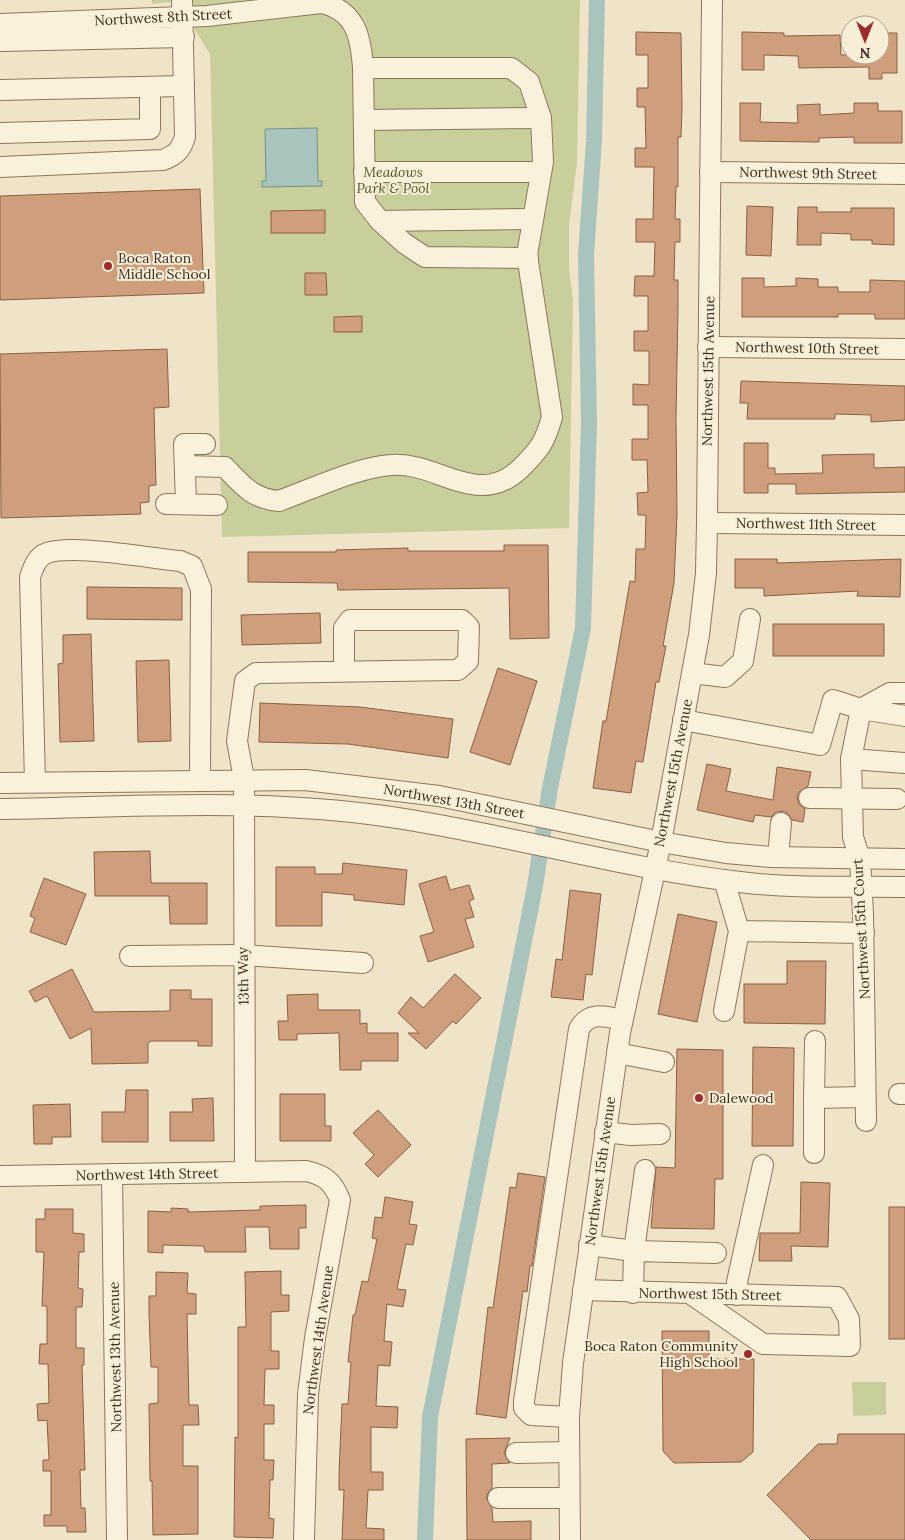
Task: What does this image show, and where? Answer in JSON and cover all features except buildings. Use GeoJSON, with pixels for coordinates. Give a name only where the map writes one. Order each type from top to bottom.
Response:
{"type":"FeatureCollection","features":[{"type":"Feature","properties":{"kind":"street","name":"Northwest 15th Avenue"},"geometry":{"type":"LineString","coordinates":[[570,1540],[569,1452],[573,1363],[605,1132],[622,1020],[661,842],[703,605],[707,523],[712,0]]}},
{"type":"Feature","properties":{"kind":"street","name":"Northwest 8th Street"},"geometry":{"type":"LineString","coordinates":[[0,24],[183,9],[321,3],[332,5],[356,26],[362,47],[365,202],[380,221],[404,243],[425,257],[528,258]]}},
{"type":"Feature","properties":{"kind":"street"},"geometry":{"type":"LineString","coordinates":[[0,167],[163,160],[175,155],[182,147],[185,137],[183,9]]}},
{"type":"Feature","properties":{"kind":"street"},"geometry":{"type":"LineString","coordinates":[[0,41],[184,37]]}},
{"type":"Feature","properties":{"kind":"street"},"geometry":{"type":"LineString","coordinates":[[185,466],[225,467],[246,489],[264,500],[279,501],[377,466],[395,464],[420,469],[450,480],[473,485],[494,484],[512,476],[545,441],[552,417],[528,258],[543,162],[541,118],[529,82],[511,68],[363,68]]}},
{"type":"Feature","properties":{"kind":"street"},"geometry":{"type":"LineString","coordinates":[[0,90],[184,86]]}},
{"type":"Feature","properties":{"kind":"street"},"geometry":{"type":"LineString","coordinates":[[0,132],[150,129],[150,87]]}},
{"type":"Feature","properties":{"kind":"street"},"geometry":{"type":"LineString","coordinates":[[364,120],[541,118]]}},
{"type":"Feature","properties":{"kind":"street"},"geometry":{"type":"LineString","coordinates":[[364,172],[541,172]]}},
{"type":"Feature","properties":{"kind":"street","name":"Northwest 9th Street"},"geometry":{"type":"LineString","coordinates":[[710,172],[905,174]]}},
{"type":"Feature","properties":{"kind":"street"},"geometry":{"type":"LineString","coordinates":[[380,221],[533,219]]}},
{"type":"Feature","properties":{"kind":"street","name":"Northwest 10th Street"},"geometry":{"type":"LineString","coordinates":[[708,347],[905,349]]}},
{"type":"Feature","properties":{"kind":"street"},"geometry":{"type":"LineString","coordinates":[[205,444],[184,444],[185,466],[176,504],[218,504]]}},
{"type":"Feature","properties":{"kind":"street","name":"Northwest 11th Street"},"geometry":{"type":"LineString","coordinates":[[707,523],[905,525]]}},
{"type":"Feature","properties":{"kind":"street"},"geometry":{"type":"LineString","coordinates":[[35,782],[30,577],[35,563],[45,553],[66,549],[180,561],[192,566],[201,589],[200,780]]}},
{"type":"Feature","properties":{"kind":"street"},"geometry":{"type":"LineString","coordinates":[[692,674],[725,677],[743,661],[750,619]]}},
{"type":"Feature","properties":{"kind":"street","name":"13th Way"},"geometry":{"type":"LineString","coordinates":[[245,1172],[244,779],[237,741],[245,681],[256,673],[458,670],[468,661],[469,627],[462,620],[350,620],[344,628],[344,671]]}},
{"type":"Feature","properties":{"kind":"street"},"geometry":{"type":"LineString","coordinates":[[861,709],[890,692],[905,693]]}},
{"type":"Feature","properties":{"kind":"street"},"geometry":{"type":"LineString","coordinates":[[683,720],[820,745],[833,700],[861,709],[905,716]]}},
{"type":"Feature","properties":{"kind":"street","name":"Northwest 15th Court"},"geometry":{"type":"LineString","coordinates":[[861,709],[850,759],[853,837],[860,859],[862,886],[866,1121]]}},
{"type":"Feature","properties":{"kind":"street"},"geometry":{"type":"LineString","coordinates":[[850,759],[905,763]]}},
{"type":"Feature","properties":{"kind":"street","name":"Northwest 13th Street"},"geometry":{"type":"LineString","coordinates":[[0,783],[244,779],[305,780],[439,796],[661,842],[755,857],[905,859]]}},
{"type":"Feature","properties":{"kind":"street"},"geometry":{"type":"LineString","coordinates":[[809,798],[897,799]]}},
{"type":"Feature","properties":{"kind":"street","name":"Northwest 13th Street"},"geometry":{"type":"LineString","coordinates":[[0,809],[243,806],[327,810],[384,816],[724,880],[767,885],[905,887]]}},
{"type":"Feature","properties":{"kind":"street"},"geometry":{"type":"LineString","coordinates":[[778,858],[781,823]]}},
{"type":"Feature","properties":{"kind":"street"},"geometry":{"type":"LineString","coordinates":[[724,880],[739,931],[724,1011]]}},
{"type":"Feature","properties":{"kind":"street"},"geometry":{"type":"LineString","coordinates":[[739,931],[864,933]]}},
{"type":"Feature","properties":{"kind":"street"},"geometry":{"type":"LineString","coordinates":[[130,956],[243,955],[363,963]]}},
{"type":"Feature","properties":{"kind":"street"},"geometry":{"type":"LineString","coordinates":[[570,1417],[531,1415],[524,1408],[524,1401],[579,1029],[587,1018],[592,1016],[607,1016],[622,1020]]}},
{"type":"Feature","properties":{"kind":"street"},"geometry":{"type":"LineString","coordinates":[[814,1153],[815,1041]]}},
{"type":"Feature","properties":{"kind":"street"},"geometry":{"type":"LineString","coordinates":[[617,1053],[664,1062]]}},
{"type":"Feature","properties":{"kind":"street"},"geometry":{"type":"LineString","coordinates":[[814,1098],[865,1097]]}},
{"type":"Feature","properties":{"kind":"street"},"geometry":{"type":"LineString","coordinates":[[605,1132],[631,1135],[660,1134]]}},
{"type":"Feature","properties":{"kind":"street"},"geometry":{"type":"LineString","coordinates":[[737,1295],[737,1282],[763,1165]]}},
{"type":"Feature","properties":{"kind":"street"},"geometry":{"type":"LineString","coordinates":[[633,1293],[634,1251],[644,1170]]}},
{"type":"Feature","properties":{"kind":"street","name":"Northwest 14th Street"},"geometry":{"type":"LineString","coordinates":[[0,1176],[294,1172]]}},
{"type":"Feature","properties":{"kind":"street","name":"Northwest 14th Avenue"},"geometry":{"type":"LineString","coordinates":[[294,1172],[321,1174],[334,1185],[340,1200],[315,1338],[308,1394],[304,1540]]}},
{"type":"Feature","properties":{"kind":"street","name":"Northwest 13th Avenue"},"geometry":{"type":"LineString","coordinates":[[112,1174],[117,1540]]}},
{"type":"Feature","properties":{"kind":"street"},"geometry":{"type":"LineString","coordinates":[[589,1245],[634,1251],[716,1253]]}},
{"type":"Feature","properties":{"kind":"street","name":"Northwest 15th Street"},"geometry":{"type":"LineString","coordinates":[[583,1290],[633,1293],[837,1296],[850,1319],[850,1346],[763,1344],[692,1294]]}},
{"type":"Feature","properties":{"kind":"street"},"geometry":{"type":"LineString","coordinates":[[516,1453],[569,1452]]}},
{"type":"Feature","properties":{"kind":"street"},"geometry":{"type":"LineString","coordinates":[[498,1498],[569,1498]]}},
{"type":"Feature","properties":{"kind":"green space"},"geometry":{"type":"Polygon","coordinates":[[[152,0],[193,0],[152,4],[152,0]]]}},
{"type":"Feature","properties":{"kind":"green space","name":"Meadows Park & Pool"},"geometry":{"type":"Polygon","coordinates":[[[193,0],[580,0],[577,163],[569,224],[569,268],[573,300],[569,528],[222,537],[210,54],[195,30],[193,0]]]}},
{"type":"Feature","properties":{"kind":"green space"},"geometry":{"type":"Polygon","coordinates":[[[852,1382],[886,1382],[886,1415],[853,1416],[852,1382]]]}},
{"type":"Feature","properties":{"kind":"water"},"geometry":{"type":"Polygon","coordinates":[[[317,128],[318,181],[322,181],[322,186],[262,187],[262,181],[266,181],[265,129],[317,128]]]}},
{"type":"Feature","properties":{"kind":"waterway"},"geometry":{"type":"LineString","coordinates":[[425,1540],[430,1417],[535,886],[550,788],[583,628],[589,423],[586,254],[594,141],[597,0]]}},
{"type":"Feature","properties":{"kind":"place","name":"Boca Raton Middle School"},"geometry":{"type":"Point","coordinates":[108,266]}},
{"type":"Feature","properties":{"kind":"place","name":"Dalewood"},"geometry":{"type":"Point","coordinates":[699,1098]}},
{"type":"Feature","properties":{"kind":"place","name":"Boca Raton Community High School"},"geometry":{"type":"Point","coordinates":[748,1354]}}]}
